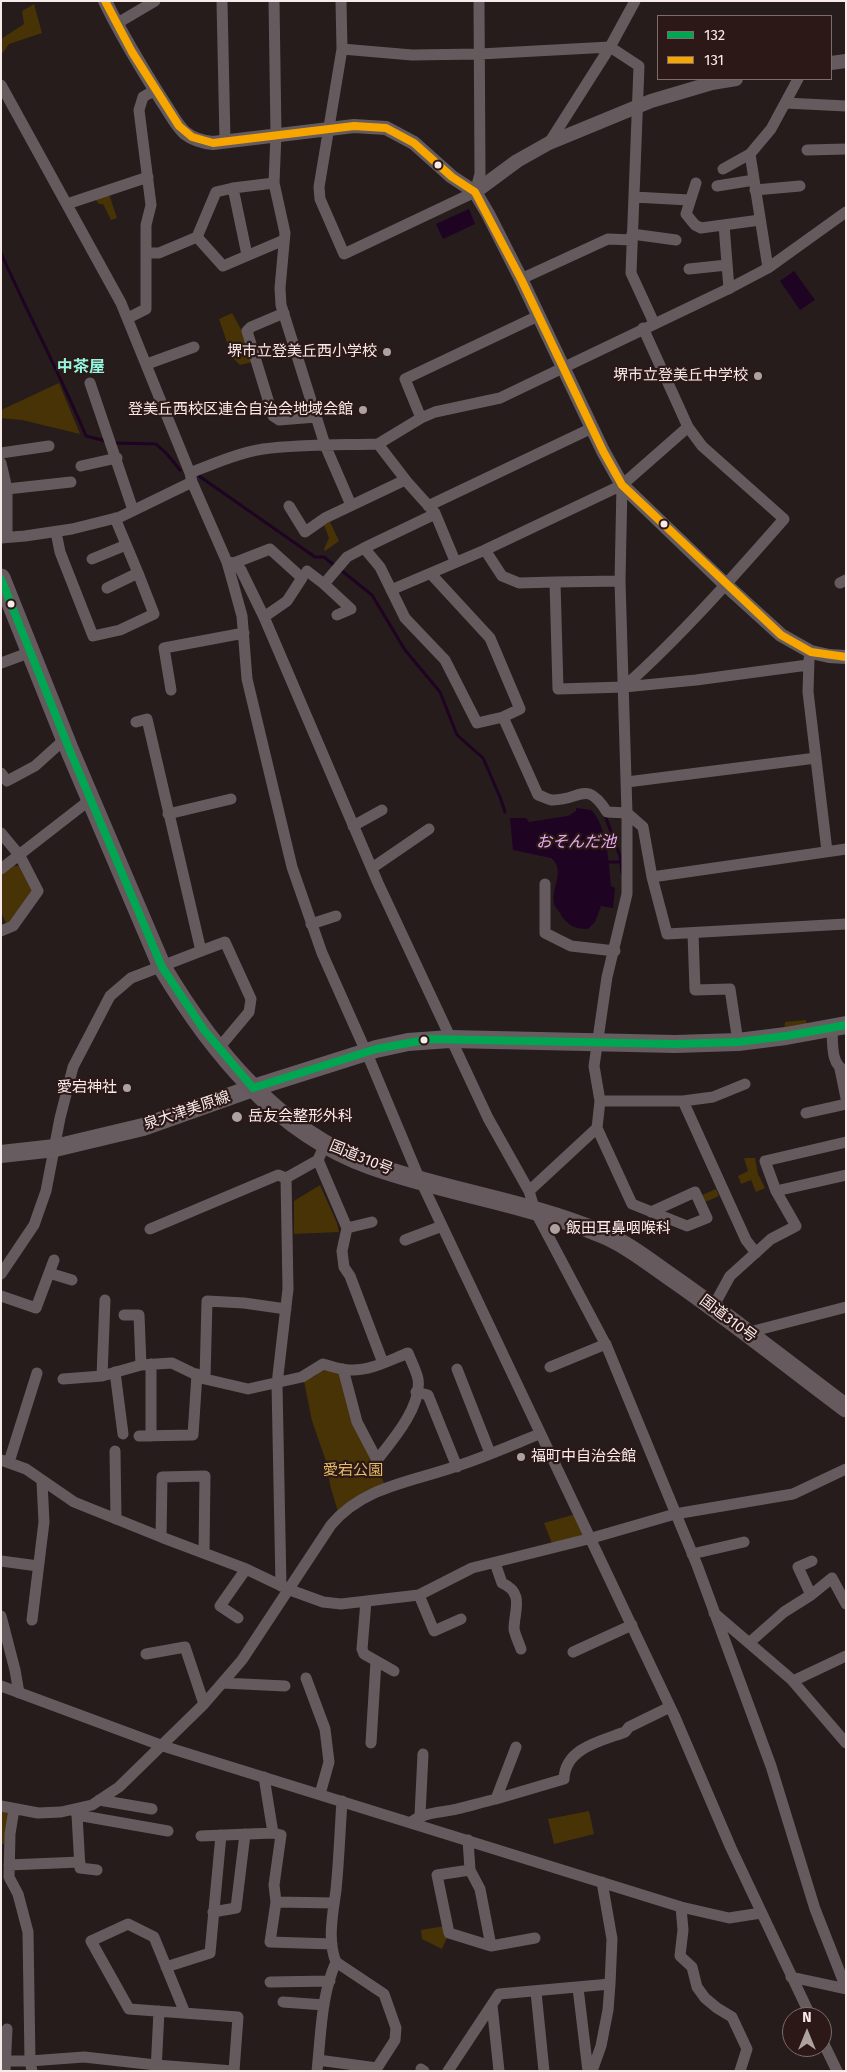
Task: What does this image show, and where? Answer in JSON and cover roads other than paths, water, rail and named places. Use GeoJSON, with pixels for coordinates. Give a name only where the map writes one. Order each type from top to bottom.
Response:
{"type":"FeatureCollection","features":[{"type":"Feature","properties":{"kind":"highway","name":"国道310号"},"geometry":{"type":"LineString","coordinates":[[1,578],[65,738],[162,966],[180,998],[218,1049],[253,1088],[290,1120],[321,1152],[418,1177],[535,1211],[601,1233],[624,1246],[713,1307],[846,1408]]}},
{"type":"Feature","properties":{"kind":"main road","name":"泉大津美原線"},"geometry":{"type":"LineString","coordinates":[[1,1154],[55,1148],[143,1127],[253,1088],[366,1052],[408,1042],[450,1039],[675,1044],[738,1042],[839,1027]]}},
{"type":"Feature","properties":{"kind":"street"},"geometry":{"type":"LineString","coordinates":[[105,1],[116,24],[177,124],[191,138],[202,142],[225,142],[276,134],[354,126],[386,128],[414,143],[452,177],[475,192],[521,279],[592,428],[622,485],[726,585],[809,658]]}},
{"type":"Feature","properties":{"kind":"street"},"geometry":{"type":"LineString","coordinates":[[116,24],[155,1]]}},
{"type":"Feature","properties":{"kind":"street"},"geometry":{"type":"LineString","coordinates":[[222,1],[225,142]]}},
{"type":"Feature","properties":{"kind":"street"},"geometry":{"type":"LineString","coordinates":[[274,1],[276,134],[274,183],[285,233],[280,288],[284,313],[325,445],[351,505]]}},
{"type":"Feature","properties":{"kind":"street"},"geometry":{"type":"LineString","coordinates":[[341,1],[342,49],[319,187],[320,199],[344,254],[475,192],[517,161],[549,143],[637,107],[712,83],[730,80]]}},
{"type":"Feature","properties":{"kind":"street"},"geometry":{"type":"LineString","coordinates":[[475,192],[480,174],[479,1]]}},
{"type":"Feature","properties":{"kind":"street"},"geometry":{"type":"LineString","coordinates":[[549,143],[610,47],[635,1]]}},
{"type":"Feature","properties":{"kind":"street"},"geometry":{"type":"LineString","coordinates":[[342,49],[412,55],[480,54],[610,47],[639,66],[630,273],[648,326],[688,427],[710,456],[784,519],[726,585],[624,687]]}},
{"type":"Feature","properties":{"kind":"street"},"geometry":{"type":"LineString","coordinates":[[832,62],[846,61]]}},
{"type":"Feature","properties":{"kind":"street"},"geometry":{"type":"LineString","coordinates":[[723,169],[750,154],[771,128],[797,80]]}},
{"type":"Feature","properties":{"kind":"street"},"geometry":{"type":"LineString","coordinates":[[1,85],[68,204],[128,318],[191,478],[230,563],[242,616],[247,679],[292,867],[311,924],[418,1177],[539,1434],[592,1538],[805,2007]]}},
{"type":"Feature","properties":{"kind":"street"},"geometry":{"type":"LineString","coordinates":[[128,318],[146,309],[146,225],[151,205],[139,110],[143,98],[156,90]]}},
{"type":"Feature","properties":{"kind":"street"},"geometry":{"type":"LineString","coordinates":[[785,102],[846,106]]}},
{"type":"Feature","properties":{"kind":"street"},"geometry":{"type":"LineString","coordinates":[[806,150],[846,149]]}},
{"type":"Feature","properties":{"kind":"street"},"geometry":{"type":"LineString","coordinates":[[750,154],[768,268]]}},
{"type":"Feature","properties":{"kind":"street"},"geometry":{"type":"LineString","coordinates":[[68,204],[148,177]]}},
{"type":"Feature","properties":{"kind":"street"},"geometry":{"type":"LineString","coordinates":[[146,253],[159,253],[198,236],[216,192],[274,183]]}},
{"type":"Feature","properties":{"kind":"street"},"geometry":{"type":"LineString","coordinates":[[696,183],[686,214],[694,225],[701,228],[760,220]]}},
{"type":"Feature","properties":{"kind":"street"},"geometry":{"type":"LineString","coordinates":[[718,186],[800,186]]}},
{"type":"Feature","properties":{"kind":"street"},"geometry":{"type":"LineString","coordinates":[[233,188],[247,255]]}},
{"type":"Feature","properties":{"kind":"street"},"geometry":{"type":"LineString","coordinates":[[634,197],[689,200]]}},
{"type":"Feature","properties":{"kind":"street"},"geometry":{"type":"LineString","coordinates":[[1,463],[7,489],[4,537],[25,536],[56,532],[115,518],[134,510],[218,462],[262,449],[378,444],[421,418],[435,412],[500,398],[729,289],[768,268],[846,212]]}},
{"type":"Feature","properties":{"kind":"street"},"geometry":{"type":"LineString","coordinates":[[724,225],[729,289]]}},
{"type":"Feature","properties":{"kind":"street"},"geometry":{"type":"LineString","coordinates":[[198,236],[222,266],[284,240]]}},
{"type":"Feature","properties":{"kind":"street"},"geometry":{"type":"LineString","coordinates":[[521,279],[608,239],[632,237],[676,240]]}},
{"type":"Feature","properties":{"kind":"street"},"geometry":{"type":"LineString","coordinates":[[690,269],[727,265]]}},
{"type":"Feature","properties":{"kind":"street"},"geometry":{"type":"LineString","coordinates":[[284,313],[251,327],[247,331],[273,416],[278,420],[316,417]]}},
{"type":"Feature","properties":{"kind":"street"},"geometry":{"type":"LineString","coordinates":[[421,418],[404,379],[538,316]]}},
{"type":"Feature","properties":{"kind":"street"},"geometry":{"type":"LineString","coordinates":[[147,364],[194,346]]}},
{"type":"Feature","properties":{"kind":"street"},"geometry":{"type":"LineString","coordinates":[[90,383],[134,510]]}},
{"type":"Feature","properties":{"kind":"street"},"geometry":{"type":"LineString","coordinates":[[391,590],[485,550],[622,485],[688,427]]}},
{"type":"Feature","properties":{"kind":"street"},"geometry":{"type":"LineString","coordinates":[[324,584],[347,557],[432,510],[592,428]]}},
{"type":"Feature","properties":{"kind":"street"},"geometry":{"type":"LineString","coordinates":[[378,444],[405,480],[432,510],[456,561]]}},
{"type":"Feature","properties":{"kind":"street"},"geometry":{"type":"LineString","coordinates":[[1,452],[49,446]]}},
{"type":"Feature","properties":{"kind":"street"},"geometry":{"type":"LineString","coordinates":[[82,466],[117,458]]}},
{"type":"Feature","properties":{"kind":"street"},"geometry":{"type":"LineString","coordinates":[[289,506],[305,532],[321,520],[405,480]]}},
{"type":"Feature","properties":{"kind":"street"},"geometry":{"type":"LineString","coordinates":[[7,489],[71,482]]}},
{"type":"Feature","properties":{"kind":"street"},"geometry":{"type":"LineString","coordinates":[[622,485],[620,582],[627,782],[627,894],[608,978],[594,1066],[600,1101],[597,1128],[632,1204],[650,1212]]}},
{"type":"Feature","properties":{"kind":"street"},"geometry":{"type":"LineString","coordinates":[[56,532],[63,561],[93,636],[120,630],[154,614],[115,518]]}},
{"type":"Feature","properties":{"kind":"street"},"geometry":{"type":"LineString","coordinates":[[92,559],[126,545]]}},
{"type":"Feature","properties":{"kind":"street"},"geometry":{"type":"LineString","coordinates":[[364,548],[380,567],[405,618],[445,660],[477,723],[520,709],[490,638],[431,574]]}},
{"type":"Feature","properties":{"kind":"street"},"geometry":{"type":"LineString","coordinates":[[230,563],[270,549],[302,578],[287,601],[264,617]]}},
{"type":"Feature","properties":{"kind":"street"},"geometry":{"type":"LineString","coordinates":[[485,550],[502,576],[520,583],[620,582]]}},
{"type":"Feature","properties":{"kind":"street"},"geometry":{"type":"LineString","coordinates":[[230,563],[241,570],[264,617],[372,868],[488,1118],[529,1191],[535,1211],[606,1344],[692,1554],[712,1612],[771,1766],[815,1909],[846,1988]]}},
{"type":"Feature","properties":{"kind":"street"},"geometry":{"type":"LineString","coordinates":[[308,571],[351,609],[337,615]]}},
{"type":"Feature","properties":{"kind":"street"},"geometry":{"type":"LineString","coordinates":[[107,588],[138,573]]}},
{"type":"Feature","properties":{"kind":"street"},"geometry":{"type":"LineString","coordinates":[[555,582],[558,688],[624,687],[696,680],[809,658],[846,657]]}},
{"type":"Feature","properties":{"kind":"street"},"geometry":{"type":"LineString","coordinates":[[171,690],[164,648],[244,634]]}},
{"type":"Feature","properties":{"kind":"street"},"geometry":{"type":"LineString","coordinates":[[1,663],[32,652]]}},
{"type":"Feature","properties":{"kind":"street"},"geometry":{"type":"LineString","coordinates":[[809,658],[808,692],[827,851]]}},
{"type":"Feature","properties":{"kind":"street"},"geometry":{"type":"LineString","coordinates":[[503,716],[538,794],[552,800],[584,793],[598,798],[607,812],[627,813],[644,826],[652,878],[667,934],[846,924]]}},
{"type":"Feature","properties":{"kind":"street"},"geometry":{"type":"LineString","coordinates":[[136,722],[147,719],[201,952]]}},
{"type":"Feature","properties":{"kind":"street"},"geometry":{"type":"LineString","coordinates":[[1,773],[7,781],[35,766],[65,738]]}},
{"type":"Feature","properties":{"kind":"street"},"geometry":{"type":"LineString","coordinates":[[627,782],[816,758]]}},
{"type":"Feature","properties":{"kind":"street"},"geometry":{"type":"LineString","coordinates":[[1,869],[91,799]]}},
{"type":"Feature","properties":{"kind":"street"},"geometry":{"type":"LineString","coordinates":[[168,814],[231,800]]}},
{"type":"Feature","properties":{"kind":"street"},"geometry":{"type":"LineString","coordinates":[[354,826],[382,810]]}},
{"type":"Feature","properties":{"kind":"street"},"geometry":{"type":"LineString","coordinates":[[372,868],[429,829]]}},
{"type":"Feature","properties":{"kind":"street"},"geometry":{"type":"LineString","coordinates":[[1,833],[20,856],[38,891],[13,926],[1,931]]}},
{"type":"Feature","properties":{"kind":"street"},"geometry":{"type":"LineString","coordinates":[[652,878],[846,849]]}},
{"type":"Feature","properties":{"kind":"street"},"geometry":{"type":"LineString","coordinates":[[545,884],[545,933],[571,946],[615,952]]}},
{"type":"Feature","properties":{"kind":"street"},"geometry":{"type":"LineString","coordinates":[[311,924],[336,916]]}},
{"type":"Feature","properties":{"kind":"street"},"geometry":{"type":"LineString","coordinates":[[693,933],[695,990],[730,989],[738,1042]]}},
{"type":"Feature","properties":{"kind":"street"},"geometry":{"type":"LineString","coordinates":[[1,1274],[34,1225],[46,1190],[73,1067],[110,996],[131,978],[225,942],[251,999],[249,1012],[218,1049]]}},
{"type":"Feature","properties":{"kind":"street"},"geometry":{"type":"LineString","coordinates":[[839,1027],[834,1056],[836,1064],[843,1070],[846,1098]]}},
{"type":"Feature","properties":{"kind":"street"},"geometry":{"type":"LineString","coordinates":[[600,1101],[683,1100],[713,1097],[745,1084]]}},
{"type":"Feature","properties":{"kind":"street"},"geometry":{"type":"LineString","coordinates":[[683,1100],[746,1240],[756,1253]]}},
{"type":"Feature","properties":{"kind":"street"},"geometry":{"type":"LineString","coordinates":[[806,1112],[846,1104]]}},
{"type":"Feature","properties":{"kind":"street"},"geometry":{"type":"LineString","coordinates":[[529,1191],[597,1128]]}},
{"type":"Feature","properties":{"kind":"street"},"geometry":{"type":"LineString","coordinates":[[713,1307],[730,1276],[771,1239],[796,1226],[776,1191],[765,1161],[846,1142]]}},
{"type":"Feature","properties":{"kind":"street"},"geometry":{"type":"LineString","coordinates":[[286,1178],[321,1152],[346,1228],[342,1250],[344,1267],[350,1276],[383,1363]]}},
{"type":"Feature","properties":{"kind":"street"},"geometry":{"type":"LineString","coordinates":[[150,1228],[278,1175],[286,1178]]}},
{"type":"Feature","properties":{"kind":"street"},"geometry":{"type":"LineString","coordinates":[[776,1191],[846,1175]]}},
{"type":"Feature","properties":{"kind":"street"},"geometry":{"type":"LineString","coordinates":[[285,1588],[277,1384],[288,1289],[286,1178]]}},
{"type":"Feature","properties":{"kind":"street"},"geometry":{"type":"LineString","coordinates":[[346,1228],[372,1222]]}},
{"type":"Feature","properties":{"kind":"street"},"geometry":{"type":"LineString","coordinates":[[405,1240],[442,1226]]}},
{"type":"Feature","properties":{"kind":"street"},"geometry":{"type":"LineString","coordinates":[[1,1296],[36,1308],[54,1260]]}},
{"type":"Feature","properties":{"kind":"street"},"geometry":{"type":"LineString","coordinates":[[49,1273],[72,1280]]}},
{"type":"Feature","properties":{"kind":"street"},"geometry":{"type":"LineString","coordinates":[[102,1376],[105,1300]]}},
{"type":"Feature","properties":{"kind":"street"},"geometry":{"type":"LineString","coordinates":[[139,1436],[193,1435],[201,1376],[207,1301],[244,1303],[286,1309]]}},
{"type":"Feature","properties":{"kind":"street"},"geometry":{"type":"LineString","coordinates":[[746,1333],[846,1307]]}},
{"type":"Feature","properties":{"kind":"street"},"geometry":{"type":"LineString","coordinates":[[124,1315],[140,1315],[151,1436]]}},
{"type":"Feature","properties":{"kind":"street"},"geometry":{"type":"LineString","coordinates":[[550,1367],[606,1344]]}},
{"type":"Feature","properties":{"kind":"street"},"geometry":{"type":"LineString","coordinates":[[63,1379],[102,1376],[146,1365],[172,1363],[201,1376],[248,1389],[302,1377],[322,1364],[343,1368],[350,1370],[383,1363],[408,1353],[418,1380],[414,1404],[402,1430],[377,1460],[357,1422],[343,1368]]}},
{"type":"Feature","properties":{"kind":"street"},"geometry":{"type":"LineString","coordinates":[[457,1369],[490,1454]]}},
{"type":"Feature","properties":{"kind":"street"},"geometry":{"type":"LineString","coordinates":[[115,1372],[123,1434]]}},
{"type":"Feature","properties":{"kind":"street"},"geometry":{"type":"LineString","coordinates":[[37,1373],[5,1461],[26,1470],[74,1502],[246,1569],[285,1588],[324,1602],[341,1604],[419,1595],[472,1568],[592,1538],[675,1514],[793,1494],[846,1469]]}},
{"type":"Feature","properties":{"kind":"street"},"geometry":{"type":"LineString","coordinates":[[416,1392],[428,1395],[457,1467]]}},
{"type":"Feature","properties":{"kind":"street"},"geometry":{"type":"LineString","coordinates":[[75,1812],[92,1805],[119,1788],[163,1746],[223,1683],[242,1660],[285,1588],[331,1524],[343,1511],[364,1496],[457,1467],[539,1434]]}},
{"type":"Feature","properties":{"kind":"street"},"geometry":{"type":"LineString","coordinates":[[115,1451],[116,1519]]}},
{"type":"Feature","properties":{"kind":"street"},"geometry":{"type":"LineString","coordinates":[[161,1537],[162,1477],[205,1476],[204,1553]]}},
{"type":"Feature","properties":{"kind":"street"},"geometry":{"type":"LineString","coordinates":[[32,1620],[44,1522],[42,1482]]}},
{"type":"Feature","properties":{"kind":"street"},"geometry":{"type":"LineString","coordinates":[[692,1554],[744,1542]]}},
{"type":"Feature","properties":{"kind":"street"},"geometry":{"type":"LineString","coordinates":[[1,1561],[38,1566]]}},
{"type":"Feature","properties":{"kind":"street"},"geometry":{"type":"LineString","coordinates":[[811,1595],[798,1567],[812,1561]]}},
{"type":"Feature","properties":{"kind":"street"},"geometry":{"type":"LineString","coordinates":[[495,1563],[502,1583],[510,1587],[515,1596],[518,1609],[514,1630],[521,1648]]}},
{"type":"Feature","properties":{"kind":"street"},"geometry":{"type":"LineString","coordinates":[[238,1618],[220,1606],[246,1569]]}},
{"type":"Feature","properties":{"kind":"street"},"geometry":{"type":"LineString","coordinates":[[749,1643],[784,1612],[811,1595],[842,1571]]}},
{"type":"Feature","properties":{"kind":"street"},"geometry":{"type":"LineString","coordinates":[[832,1578],[846,1604]]}},
{"type":"Feature","properties":{"kind":"street"},"geometry":{"type":"LineString","coordinates":[[419,1595],[434,1630],[461,1619]]}},
{"type":"Feature","properties":{"kind":"street"},"geometry":{"type":"LineString","coordinates":[[366,1601],[362,1649],[364,1654],[394,1671]]}},
{"type":"Feature","properties":{"kind":"street"},"geometry":{"type":"LineString","coordinates":[[712,1612],[793,1681],[844,1738]]}},
{"type":"Feature","properties":{"kind":"street"},"geometry":{"type":"LineString","coordinates":[[1,1616],[16,1670],[19,1693]]}},
{"type":"Feature","properties":{"kind":"street"},"geometry":{"type":"LineString","coordinates":[[573,1652],[632,1625]]}},
{"type":"Feature","properties":{"kind":"street"},"geometry":{"type":"LineString","coordinates":[[146,1654],[185,1647],[204,1704]]}},
{"type":"Feature","properties":{"kind":"street"},"geometry":{"type":"LineString","coordinates":[[793,1681],[846,1656]]}},
{"type":"Feature","properties":{"kind":"street"},"geometry":{"type":"LineString","coordinates":[[371,1743],[376,1661]]}},
{"type":"Feature","properties":{"kind":"street"},"geometry":{"type":"LineString","coordinates":[[306,1678],[325,1729],[330,1762],[320,1794]]}},
{"type":"Feature","properties":{"kind":"street"},"geometry":{"type":"LineString","coordinates":[[223,1683],[286,1686]]}},
{"type":"Feature","properties":{"kind":"street"},"geometry":{"type":"LineString","coordinates":[[1,1686],[163,1746],[681,1907],[729,1918],[761,1913]]}},
{"type":"Feature","properties":{"kind":"street"},"geometry":{"type":"LineString","coordinates":[[410,1822],[420,1816],[459,1809],[564,1779],[564,1769],[576,1752],[625,1732],[629,1727],[670,1707]]}},
{"type":"Feature","properties":{"kind":"street"},"geometry":{"type":"LineString","coordinates":[[496,1799],[516,1747]]}},
{"type":"Feature","properties":{"kind":"street"},"geometry":{"type":"LineString","coordinates":[[420,1816],[423,1754]]}},
{"type":"Feature","properties":{"kind":"street"},"geometry":{"type":"LineString","coordinates":[[264,1777],[273,1833]]}},
{"type":"Feature","properties":{"kind":"street"},"geometry":{"type":"LineString","coordinates":[[99,1800],[152,1809]]}},
{"type":"Feature","properties":{"kind":"street"},"geometry":{"type":"LineString","coordinates":[[336,1962],[324,2006],[318,2065],[377,2068],[395,2040],[396,2028],[384,1994],[336,1962],[332,1952],[342,1801]]}},
{"type":"Feature","properties":{"kind":"street"},"geometry":{"type":"LineString","coordinates":[[1,1806],[38,1813],[75,1812],[168,1831]]}},
{"type":"Feature","properties":{"kind":"street"},"geometry":{"type":"LineString","coordinates":[[14,1809],[9,1876],[18,1894],[28,1932],[31,2066]]}},
{"type":"Feature","properties":{"kind":"street"},"geometry":{"type":"LineString","coordinates":[[75,1812],[80,1868],[97,1870]]}},
{"type":"Feature","properties":{"kind":"street"},"geometry":{"type":"LineString","coordinates":[[201,1836],[273,1833],[281,1835],[274,1885],[276,1902],[270,1942],[332,1944]]}},
{"type":"Feature","properties":{"kind":"street"},"geometry":{"type":"LineString","coordinates":[[212,1912],[236,1908],[245,1834]]}},
{"type":"Feature","properties":{"kind":"street"},"geometry":{"type":"LineString","coordinates":[[166,1967],[210,1953],[212,1912],[221,1835]]}},
{"type":"Feature","properties":{"kind":"street"},"geometry":{"type":"LineString","coordinates":[[468,1840],[470,1870],[480,1889],[491,1946]]}},
{"type":"Feature","properties":{"kind":"street"},"geometry":{"type":"LineString","coordinates":[[9,1866],[80,1862]]}},
{"type":"Feature","properties":{"kind":"street"},"geometry":{"type":"LineString","coordinates":[[470,1870],[437,1875],[449,1933],[491,1946],[535,1938]]}},
{"type":"Feature","properties":{"kind":"street"},"geometry":{"type":"LineString","coordinates":[[590,2071],[601,2046],[608,2010],[610,1984],[612,1939],[602,1882]]}},
{"type":"Feature","properties":{"kind":"street"},"geometry":{"type":"LineString","coordinates":[[276,1902],[334,1903]]}},
{"type":"Feature","properties":{"kind":"street"},"geometry":{"type":"LineString","coordinates":[[681,1907],[683,1930],[680,1956],[692,1967],[697,1987],[705,1998],[716,2008],[732,2017],[748,2049],[740,2071]]}},
{"type":"Feature","properties":{"kind":"street"},"geometry":{"type":"LineString","coordinates":[[7,2029],[5,2066],[31,2066],[84,2057],[156,2068],[233,2071],[238,2016],[186,2013],[129,2009],[91,1941],[128,1924],[154,1937],[186,2013]]}},
{"type":"Feature","properties":{"kind":"street"},"geometry":{"type":"LineString","coordinates":[[791,1977],[846,1988]]}},
{"type":"Feature","properties":{"kind":"street"},"geometry":{"type":"LineString","coordinates":[[270,1982],[330,1981]]}},
{"type":"Feature","properties":{"kind":"street"},"geometry":{"type":"LineString","coordinates":[[448,2071],[499,1994],[610,1984]]}},
{"type":"Feature","properties":{"kind":"street"},"geometry":{"type":"LineString","coordinates":[[578,1988],[590,2071]]}},
{"type":"Feature","properties":{"kind":"street"},"geometry":{"type":"LineString","coordinates":[[536,1992],[544,2071]]}},
{"type":"Feature","properties":{"kind":"street"},"geometry":{"type":"LineString","coordinates":[[283,2002],[324,2006]]}},
{"type":"Feature","properties":{"kind":"street"},"geometry":{"type":"LineString","coordinates":[[492,2004],[499,2071]]}},
{"type":"Feature","properties":{"kind":"street"},"geometry":{"type":"LineString","coordinates":[[156,2068],[159,2011]]}},
{"type":"Feature","properties":{"kind":"street"},"geometry":{"type":"LineString","coordinates":[[830,2057],[837,2071]]}},
{"type":"Feature","properties":{"kind":"water"},"geometry":{"type":"Polygon","coordinates":[[[469,209],[475,224],[443,239],[436,224],[469,209]]]}},
{"type":"Feature","properties":{"kind":"water"},"geometry":{"type":"Polygon","coordinates":[[[794,271],[815,300],[800,310],[780,281],[794,271]]]}},
{"type":"Feature","properties":{"kind":"water","name":"おそんだ池"},"geometry":{"type":"Polygon","coordinates":[[[576,808],[591,810],[601,825],[606,846],[611,886],[615,888],[613,908],[601,906],[595,922],[588,929],[575,927],[568,923],[555,905],[554,897],[558,874],[555,863],[551,858],[513,850],[510,818],[526,818],[529,822],[568,816],[576,811],[576,808]]]}},
{"type":"Feature","properties":{"kind":"waterway"},"geometry":{"type":"LineString","coordinates":[[1,253],[86,436],[106,441]]}},
{"type":"Feature","properties":{"kind":"waterway"},"geometry":{"type":"LineString","coordinates":[[115,443],[156,444],[180,470]]}},
{"type":"Feature","properties":{"kind":"waterway"},"geometry":{"type":"LineString","coordinates":[[199,476],[315,557],[324,557],[335,566]]}},
{"type":"Feature","properties":{"kind":"waterway"},"geometry":{"type":"LineString","coordinates":[[342,571],[372,595],[405,650],[440,692],[457,735],[483,758],[505,812]]}},
{"type":"Feature","properties":{"kind":"waterway"},"geometry":{"type":"LineString","coordinates":[[606,818],[620,856],[622,873]]}},
{"type":"Feature","properties":{"kind":"waterway"},"geometry":{"type":"LineString","coordinates":[[606,862],[621,862]]}},
{"type":"Feature","properties":{"kind":"place","name":"堺市立登美丘西小学校"},"geometry":{"type":"Point","coordinates":[387,352]}},
{"type":"Feature","properties":{"kind":"place","name":"堺市立登美丘中学校"},"geometry":{"type":"Point","coordinates":[758,376]}},
{"type":"Feature","properties":{"kind":"place","name":"登美丘西校区連合自治会地域会館"},"geometry":{"type":"Point","coordinates":[363,410]}},
{"type":"Feature","properties":{"kind":"place","name":"愛宕神社"},"geometry":{"type":"Point","coordinates":[127,1088]}},
{"type":"Feature","properties":{"kind":"place","name":"岳友会整形外科"},"geometry":{"type":"Point","coordinates":[237,1117]}},
{"type":"Feature","properties":{"kind":"place","name":"飯田耳鼻咽喉科"},"geometry":{"type":"Point","coordinates":[555,1229]}},
{"type":"Feature","properties":{"kind":"place","name":"福町中自治会館"},"geometry":{"type":"Point","coordinates":[521,1457]}},
{"type":"Feature","properties":{"kind":"district","name":"中茶屋"},"geometry":{"type":"Point","coordinates":[81,368]}},
{"type":"Feature","properties":{"kind":"park label","name":"愛宕公園"},"geometry":{"type":"Point","coordinates":[353,1471]}}]}
